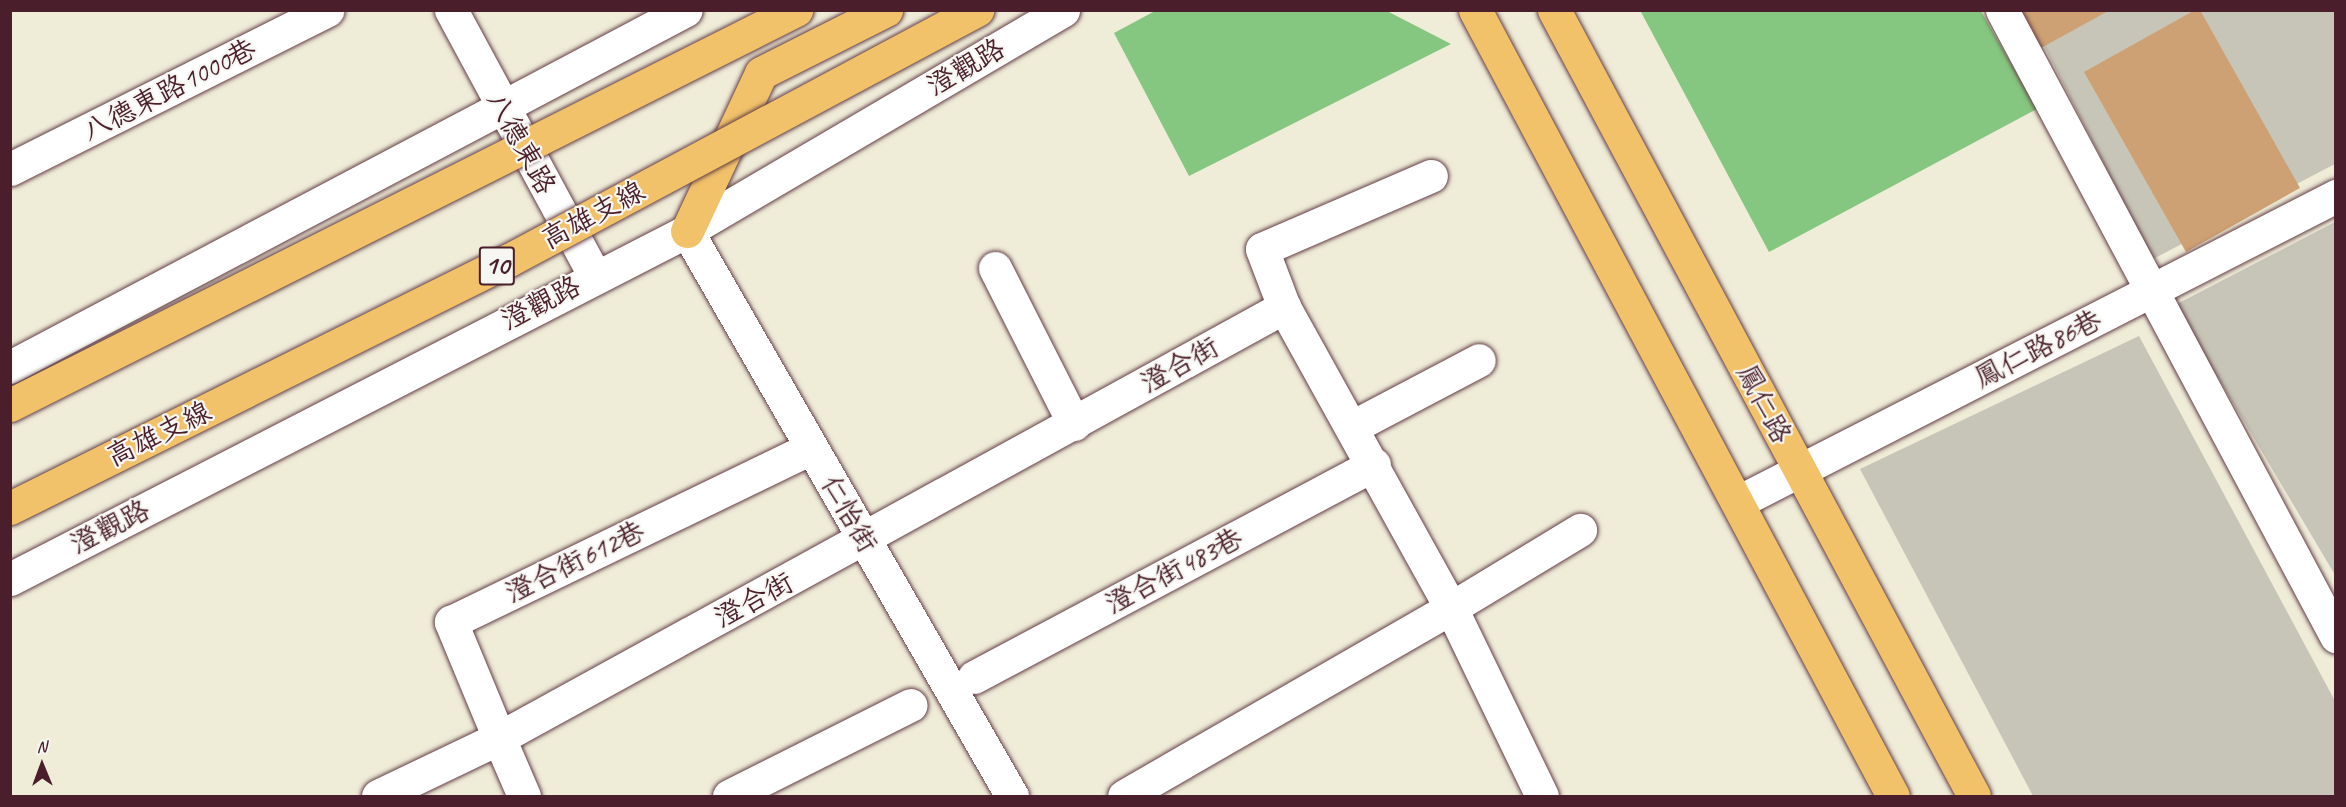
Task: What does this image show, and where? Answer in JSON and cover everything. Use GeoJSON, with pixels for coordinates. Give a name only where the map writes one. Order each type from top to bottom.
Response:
{"type":"FeatureCollection","features":[{"type":"Feature","properties":{"kind":"main road"},"geometry":{"type":"LineString","coordinates":[[10,405],[796,10]]}},
{"type":"Feature","properties":{"kind":"main road"},"geometry":{"type":"LineString","coordinates":[[687,231],[761,73],[886,10]]}},
{"type":"Feature","properties":{"kind":"main road","name":"高雄支線"},"geometry":{"type":"LineString","coordinates":[[10,508],[509,260],[977,10]]}},
{"type":"Feature","properties":{"kind":"main road","name":"鳳仁路"},"geometry":{"type":"LineString","coordinates":[[1554,10],[1974,796]]}},
{"type":"Feature","properties":{"kind":"main road"},"geometry":{"type":"LineString","coordinates":[[1472,13],[1740,501],[1893,796]]}},
{"type":"Feature","properties":{"kind":"street","name":"八德東路1000巷"},"geometry":{"type":"LineString","coordinates":[[10,169],[327,10]]}},
{"type":"Feature","properties":{"kind":"street","name":"八德東路"},"geometry":{"type":"LineString","coordinates":[[451,10],[499,105],[594,275]]}},
{"type":"Feature","properties":{"kind":"street"},"geometry":{"type":"LineString","coordinates":[[10,367],[499,105],[686,10]]}},
{"type":"Feature","properties":{"kind":"street","name":"澄觀路"},"geometry":{"type":"LineString","coordinates":[[10,579],[594,275],[687,231],[1063,10]]}},
{"type":"Feature","properties":{"kind":"street"},"geometry":{"type":"LineString","coordinates":[[2002,10],[2336,636]]}},
{"type":"Feature","properties":{"kind":"street"},"geometry":{"type":"LineString","coordinates":[[1431,176],[1262,249],[1284,307],[1354,426],[1451,608],[1542,796]]}},
{"type":"Feature","properties":{"kind":"street","name":"鳳仁路86巷"},"geometry":{"type":"LineString","coordinates":[[1740,501],[1799,469],[2151,293],[2336,196]]}},
{"type":"Feature","properties":{"kind":"street","name":"仁怡街"},"geometry":{"type":"LineString","coordinates":[[687,231],[1012,796]]}},
{"type":"Feature","properties":{"kind":"street"},"geometry":{"type":"LineString","coordinates":[[995,268],[1074,424]]}},
{"type":"Feature","properties":{"kind":"street","name":"澄合街"},"geometry":{"type":"LineString","coordinates":[[378,796],[499,738],[864,541],[1284,307]]}},
{"type":"Feature","properties":{"kind":"street"},"geometry":{"type":"LineString","coordinates":[[1354,426],[1479,360]]}},
{"type":"Feature","properties":{"kind":"street","name":"澄合街612巷"},"geometry":{"type":"LineString","coordinates":[[499,738],[451,622],[811,448]]}},
{"type":"Feature","properties":{"kind":"street","name":"澄合街483巷"},"geometry":{"type":"LineString","coordinates":[[974,677],[1374,464]]}},
{"type":"Feature","properties":{"kind":"street"},"geometry":{"type":"LineString","coordinates":[[1124,796],[1451,608],[1580,530]]}},
{"type":"Feature","properties":{"kind":"street"},"geometry":{"type":"LineString","coordinates":[[729,796],[911,705]]}},
{"type":"Feature","properties":{"kind":"street"},"geometry":{"type":"LineString","coordinates":[[499,738],[524,796]]}},
{"type":"Feature","properties":{"kind":"shaded area"},"geometry":{"type":"Polygon","coordinates":[[[2026,11],[2335,11],[2335,164],[2153,259],[2026,11]]]}},
{"type":"Feature","properties":{"kind":"shaded area"},"geometry":{"type":"Polygon","coordinates":[[[2335,222],[2335,575],[2175,305],[2335,222]]]}},
{"type":"Feature","properties":{"kind":"shaded area"},"geometry":{"type":"Polygon","coordinates":[[[2139,336],[2335,701],[2335,796],[2033,796],[1860,469],[2139,336]]]}},
{"type":"Feature","properties":{"kind":"green space"},"geometry":{"type":"Polygon","coordinates":[[[1385,10],[1451,44],[1189,176],[1114,33],[1155,11],[1385,10]]]}},
{"type":"Feature","properties":{"kind":"green space"},"geometry":{"type":"Polygon","coordinates":[[[1981,11],[2037,109],[1769,252],[1641,12],[1981,11]]]}},
{"type":"Feature","properties":{"kind":"building"},"geometry":{"type":"Polygon","coordinates":[[[2020,10],[2110,10],[2041,48],[2020,10]]]}},
{"type":"Feature","properties":{"kind":"building"},"geometry":{"type":"Polygon","coordinates":[[[2195,10],[2200,10],[2300,188],[2186,252],[2084,72],[2195,10]]]}}]}
